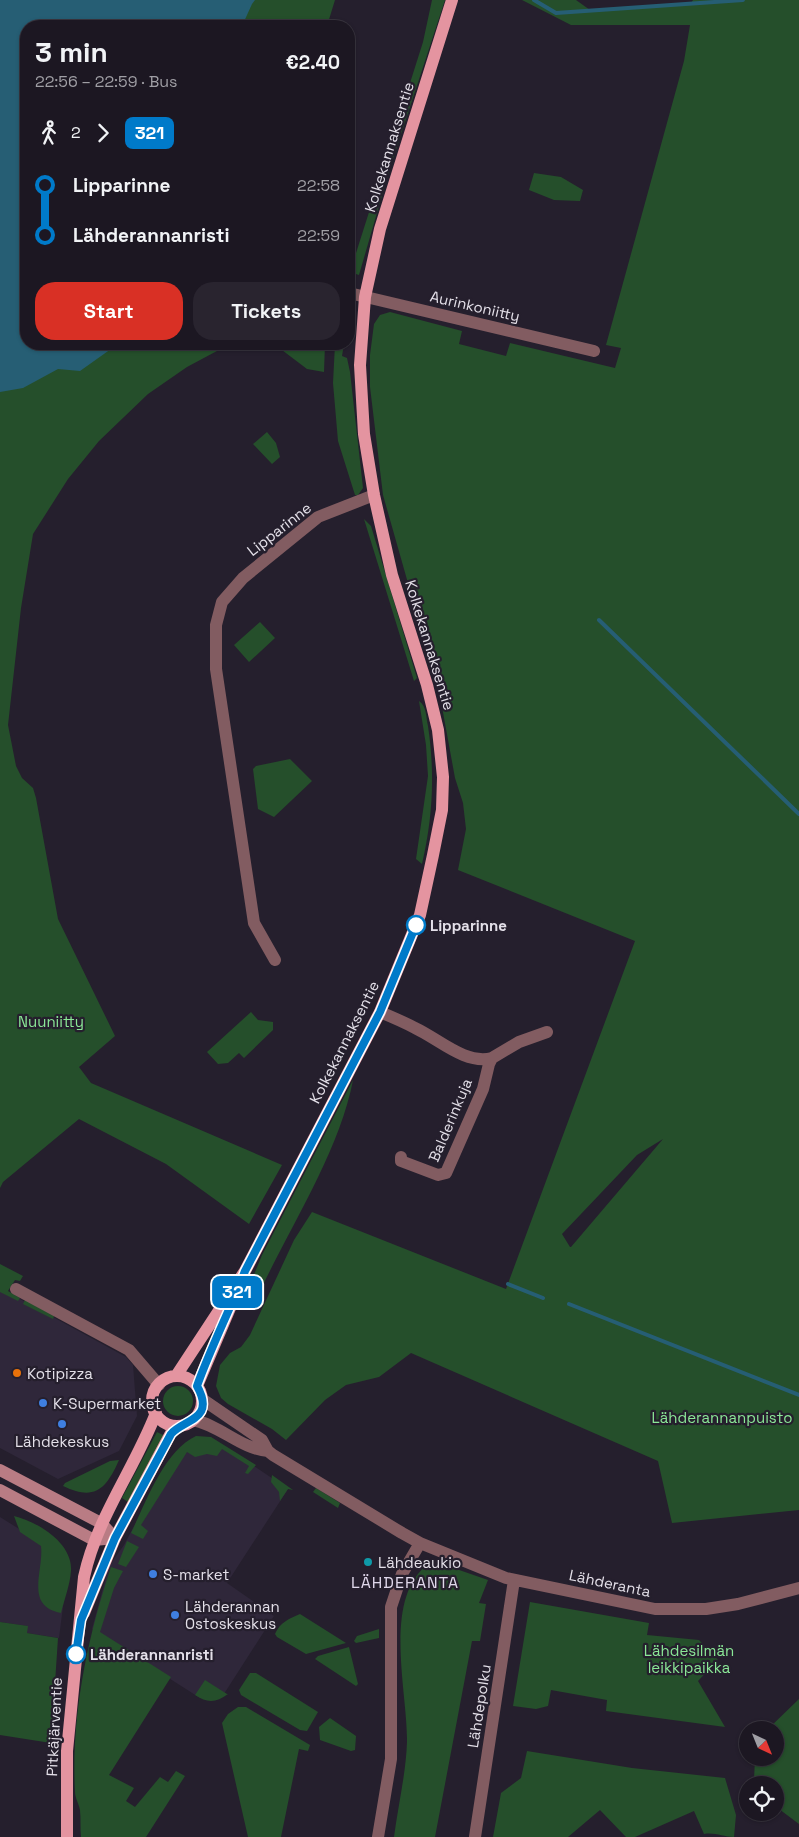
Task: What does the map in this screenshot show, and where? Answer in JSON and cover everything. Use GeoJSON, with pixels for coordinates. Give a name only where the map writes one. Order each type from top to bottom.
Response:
{"type":"FeatureCollection","features":[{"type":"Feature","properties":{"kind":"main road","name":"Kolkekannaksentie"},"geometry":{"type":"LineString","coordinates":[[176,1376],[245,1271],[380,1012],[420,915],[442,810],[443,777],[438,730],[427,685],[392,575],[374,495],[364,434],[360,365],[365,297],[380,230],[452,0]]}},
{"type":"Feature","properties":{"kind":"main road","name":"Kolkekannaksentie"},"geometry":{"type":"LineString","coordinates":[[197,1386],[245,1271]]}},
{"type":"Feature","properties":{"kind":"main road"},"geometry":{"type":"LineString","coordinates":[[115,1538],[177,1426],[193,1420],[202,1407],[202,1399],[197,1386],[188,1379],[176,1376],[164,1380],[153,1396],[156,1413],[164,1422],[177,1426]]}},
{"type":"Feature","properties":{"kind":"main road"},"geometry":{"type":"LineString","coordinates":[[94,1540],[156,1413]]}},
{"type":"Feature","properties":{"kind":"main road"},"geometry":{"type":"LineString","coordinates":[[0,1470],[101,1523],[115,1538]]}},
{"type":"Feature","properties":{"kind":"main road"},"geometry":{"type":"LineString","coordinates":[[0,1490],[94,1540],[115,1538]]}},
{"type":"Feature","properties":{"kind":"main road","name":"Pitkäjärventie"},"geometry":{"type":"LineString","coordinates":[[81,1620],[115,1538]]}},
{"type":"Feature","properties":{"kind":"main road","name":"Pitkäjärventie"},"geometry":{"type":"LineString","coordinates":[[67,1837],[67,1751],[74,1664],[81,1620],[84,1577],[94,1540]]}},
{"type":"Feature","properties":{"kind":"street","name":"Aurinkoniitty"},"geometry":{"type":"LineString","coordinates":[[355,294],[594,352]]}},
{"type":"Feature","properties":{"kind":"street","name":"Lipparinne"},"geometry":{"type":"LineString","coordinates":[[275,960],[254,923],[216,670],[216,625],[222,602],[242,578],[318,517],[374,495]]}},
{"type":"Feature","properties":{"kind":"street","name":"Balderinkuja"},"geometry":{"type":"LineString","coordinates":[[380,1012],[415,1027],[471,1058],[484,1060],[492,1058]]}},
{"type":"Feature","properties":{"kind":"street"},"geometry":{"type":"LineString","coordinates":[[492,1058],[519,1042],[547,1032]]}},
{"type":"Feature","properties":{"kind":"street","name":"Balderinkuja"},"geometry":{"type":"LineString","coordinates":[[401,1156],[401,1162],[438,1175],[446,1173],[483,1089],[488,1064],[492,1058]]}},
{"type":"Feature","properties":{"kind":"street"},"geometry":{"type":"LineString","coordinates":[[16,1289],[129,1350],[159,1385]]}},
{"type":"Feature","properties":{"kind":"street","name":"Lähderanta"},"geometry":{"type":"LineString","coordinates":[[202,1399],[262,1440],[268,1451]]}},
{"type":"Feature","properties":{"kind":"street","name":"Lähderanta"},"geometry":{"type":"LineString","coordinates":[[193,1420],[207,1423],[255,1450],[268,1451],[420,1543],[514,1580],[655,1609],[694,1610],[738,1604],[799,1588]]}},
{"type":"Feature","properties":{"kind":"street"},"geometry":{"type":"LineString","coordinates":[[378,1837],[391,1759],[391,1607],[402,1574],[420,1543]]}},
{"type":"Feature","properties":{"kind":"street","name":"Lähdepolku"},"geometry":{"type":"LineString","coordinates":[[475,1837],[514,1580]]}},
{"type":"Feature","properties":{"kind":"shaded area","name":"Lähdekeskus"},"geometry":{"type":"Polygon","coordinates":[[[0,1288],[126,1357],[133,1365],[137,1416],[119,1451],[58,1479],[0,1448],[0,1288]]]}},
{"type":"Feature","properties":{"kind":"shaded area"},"geometry":{"type":"Polygon","coordinates":[[[198,1438],[214,1439],[288,1489],[227,1583],[274,1616],[222,1697],[200,1698],[92,1629],[109,1566],[124,1545],[150,1496],[198,1438]]]}},
{"type":"Feature","properties":{"kind":"shaded area"},"geometry":{"type":"Polygon","coordinates":[[[0,1517],[64,1557],[67,1575],[59,1638],[27,1633],[27,1626],[0,1622],[0,1517]]]}},
{"type":"Feature","properties":{"kind":"green space","name":"Nuuniitty"},"geometry":{"type":"Polygon","coordinates":[[[0,0],[335,0],[329,20],[20,20],[20,350],[219,350],[187,367],[148,394],[99,441],[68,479],[33,534],[21,608],[8,725],[16,766],[22,778],[33,788],[36,798],[58,919],[115,1036],[79,1067],[91,1083],[282,1165],[249,1224],[166,1164],[79,1119],[3,1182],[0,1188],[0,0]]]}},
{"type":"Feature","properties":{"kind":"green space"},"geometry":{"type":"Polygon","coordinates":[[[432,0],[445,0],[390,168],[359,275],[355,274],[355,256],[423,42],[432,0]]]}},
{"type":"Feature","properties":{"kind":"green space","name":"Lähderannanpuisto"},"geometry":{"type":"Polygon","coordinates":[[[522,0],[576,0],[590,10],[691,3],[693,0],[799,0],[799,1510],[672,1523],[658,1461],[411,1353],[379,1377],[346,1385],[325,1400],[286,1440],[272,1429],[228,1404],[221,1398],[216,1386],[220,1365],[230,1353],[241,1347],[250,1335],[294,1240],[312,1212],[506,1289],[635,941],[458,870],[466,829],[463,803],[455,778],[440,696],[383,495],[370,387],[370,355],[374,324],[380,315],[390,312],[462,331],[459,344],[506,356],[510,343],[615,368],[621,348],[606,345],[684,61],[690,25],[571,25],[522,0]],[[663,1139],[637,1155],[562,1234],[571,1247],[663,1139]]]}},
{"type":"Feature","properties":{"kind":"green space"},"geometry":{"type":"Polygon","coordinates":[[[534,173],[561,177],[583,190],[580,201],[554,200],[529,190],[534,173]]]}},
{"type":"Feature","properties":{"kind":"green space"},"geometry":{"type":"Polygon","coordinates":[[[282,350],[325,350],[324,372],[307,369],[282,350]]]}},
{"type":"Feature","properties":{"kind":"green space"},"geometry":{"type":"Polygon","coordinates":[[[335,350],[343,350],[342,356],[347,358],[350,372],[363,488],[358,495],[355,495],[338,441],[333,383],[335,350]]]}},
{"type":"Feature","properties":{"kind":"green space"},"geometry":{"type":"Polygon","coordinates":[[[267,432],[276,443],[280,457],[272,464],[253,444],[267,432]]]}},
{"type":"Feature","properties":{"kind":"green space"},"geometry":{"type":"Polygon","coordinates":[[[364,519],[371,526],[417,678],[414,681],[364,519]]]}},
{"type":"Feature","properties":{"kind":"green space"},"geometry":{"type":"Polygon","coordinates":[[[260,622],[275,638],[249,662],[234,645],[260,622]]]}},
{"type":"Feature","properties":{"kind":"green space"},"geometry":{"type":"Polygon","coordinates":[[[419,701],[425,709],[432,761],[431,812],[422,864],[416,859],[428,776],[426,745],[419,701]]]}},
{"type":"Feature","properties":{"kind":"green space"},"geometry":{"type":"Polygon","coordinates":[[[290,759],[312,781],[274,817],[258,809],[253,769],[256,766],[290,759]]]}},
{"type":"Feature","properties":{"kind":"green space"},"geometry":{"type":"Polygon","coordinates":[[[251,1012],[258,1020],[273,1022],[273,1030],[244,1058],[239,1053],[228,1063],[218,1064],[207,1052],[251,1012]]]}},
{"type":"Feature","properties":{"kind":"green space"},"geometry":{"type":"Polygon","coordinates":[[[353,1080],[338,1133],[314,1186],[262,1287],[258,1286],[251,1302],[247,1301],[251,1282],[262,1255],[353,1080]]]}},
{"type":"Feature","properties":{"kind":"green space"},"geometry":{"type":"Polygon","coordinates":[[[0,1264],[23,1276],[20,1281],[15,1280],[8,1291],[20,1298],[18,1301],[0,1292],[0,1264]]]}},
{"type":"Feature","properties":{"kind":"green space"},"geometry":{"type":"Polygon","coordinates":[[[25,1300],[54,1316],[53,1319],[23,1304],[25,1300]]]}},
{"type":"Feature","properties":{"kind":"green space"},"geometry":{"type":"Polygon","coordinates":[[[178,1386],[189,1390],[193,1401],[189,1412],[178,1416],[167,1412],[163,1401],[167,1390],[178,1386]]]}},
{"type":"Feature","properties":{"kind":"green space"},"geometry":{"type":"Polygon","coordinates":[[[157,1432],[165,1436],[128,1502],[122,1498],[157,1432]]]}},
{"type":"Feature","properties":{"kind":"green space"},"geometry":{"type":"Polygon","coordinates":[[[196,1436],[211,1437],[256,1465],[248,1474],[245,1473],[249,1466],[222,1449],[217,1456],[207,1454],[195,1457],[187,1452],[141,1525],[148,1531],[143,1539],[131,1533],[165,1465],[174,1453],[196,1436]]]}},
{"type":"Feature","properties":{"kind":"green space"},"geometry":{"type":"Polygon","coordinates":[[[119,1460],[109,1479],[98,1490],[83,1492],[63,1486],[65,1483],[110,1461],[119,1460]]]}},
{"type":"Feature","properties":{"kind":"green space"},"geometry":{"type":"Polygon","coordinates":[[[272,1475],[293,1490],[288,1489],[280,1501],[279,1492],[271,1482],[272,1475]]]}},
{"type":"Feature","properties":{"kind":"green space"},"geometry":{"type":"Polygon","coordinates":[[[316,1488],[340,1503],[338,1508],[313,1492],[316,1488]]]}},
{"type":"Feature","properties":{"kind":"green space"},"geometry":{"type":"Polygon","coordinates":[[[14,1516],[33,1523],[52,1535],[66,1551],[71,1571],[61,1613],[50,1609],[43,1603],[39,1595],[41,1546],[20,1532],[14,1516]]]}},
{"type":"Feature","properties":{"kind":"green space"},"geometry":{"type":"Polygon","coordinates":[[[127,1541],[139,1547],[126,1567],[118,1564],[127,1541]]]}},
{"type":"Feature","properties":{"kind":"green space"},"geometry":{"type":"Polygon","coordinates":[[[430,1563],[439,1563],[488,1580],[479,1603],[486,1604],[480,1641],[472,1641],[435,1837],[394,1837],[404,1778],[407,1742],[400,1646],[401,1621],[406,1598],[415,1578],[430,1563]]]}},
{"type":"Feature","properties":{"kind":"green space"},"geometry":{"type":"Polygon","coordinates":[[[111,1567],[123,1571],[114,1588],[100,1632],[171,1677],[109,1775],[134,1788],[126,1801],[135,1807],[160,1777],[168,1782],[176,1771],[185,1776],[146,1837],[81,1837],[80,1810],[75,1794],[74,1764],[82,1678],[102,1594],[111,1567]]]}},
{"type":"Feature","properties":{"kind":"green space","name":"Lähdesilmän leikkipaikka"},"geometry":{"type":"Polygon","coordinates":[[[530,1602],[649,1623],[647,1635],[699,1640],[718,1660],[698,1681],[725,1727],[606,1711],[607,1700],[551,1690],[548,1706],[536,1709],[513,1706],[530,1602]]]}},
{"type":"Feature","properties":{"kind":"green space"},"geometry":{"type":"Polygon","coordinates":[[[300,1614],[346,1643],[306,1654],[277,1637],[275,1634],[282,1624],[300,1614]]]}},
{"type":"Feature","properties":{"kind":"green space"},"geometry":{"type":"Polygon","coordinates":[[[0,1622],[28,1626],[27,1633],[58,1638],[51,1743],[0,1735],[0,1622]]]}},
{"type":"Feature","properties":{"kind":"green space"},"geometry":{"type":"Polygon","coordinates":[[[379,1629],[379,1638],[356,1643],[354,1641],[357,1636],[379,1629]]]}},
{"type":"Feature","properties":{"kind":"green space"},"geometry":{"type":"Polygon","coordinates":[[[349,1647],[358,1684],[356,1686],[315,1659],[318,1656],[349,1647]]]}},
{"type":"Feature","properties":{"kind":"green space"},"geometry":{"type":"Polygon","coordinates":[[[250,1673],[256,1673],[318,1712],[307,1731],[300,1730],[241,1695],[239,1690],[250,1673]]]}},
{"type":"Feature","properties":{"kind":"green space"},"geometry":{"type":"Polygon","coordinates":[[[205,1680],[228,1694],[212,1701],[195,1695],[205,1680]]]}},
{"type":"Feature","properties":{"kind":"green space"},"geometry":{"type":"Polygon","coordinates":[[[799,1699],[799,1824],[784,1813],[784,1776],[754,1776],[755,1766],[784,1766],[784,1721],[776,1721],[799,1699]]]}},
{"type":"Feature","properties":{"kind":"green space"},"geometry":{"type":"Polygon","coordinates":[[[238,1707],[246,1707],[310,1745],[308,1751],[299,1749],[281,1837],[248,1837],[222,1723],[228,1714],[238,1707]]]}},
{"type":"Feature","properties":{"kind":"green space"},"geometry":{"type":"Polygon","coordinates":[[[330,1718],[356,1736],[355,1750],[351,1751],[320,1740],[319,1727],[330,1718]]]}},
{"type":"Feature","properties":{"kind":"green space"},"geometry":{"type":"Polygon","coordinates":[[[527,1751],[632,1768],[725,1778],[736,1815],[734,1837],[704,1834],[694,1811],[635,1837],[626,1837],[600,1810],[568,1837],[493,1837],[501,1793],[521,1778],[527,1751]]]}},
{"type":"Feature","properties":{"kind":"water"},"geometry":{"type":"Polygon","coordinates":[[[0,0],[255,0],[245,20],[20,20],[20,350],[110,350],[80,371],[58,369],[23,388],[0,392],[0,0]]]}},
{"type":"Feature","properties":{"kind":"waterway"},"geometry":{"type":"LineString","coordinates":[[534,0],[556,13],[743,0]]}},
{"type":"Feature","properties":{"kind":"waterway"},"geometry":{"type":"LineString","coordinates":[[599,620],[799,814]]}},
{"type":"Feature","properties":{"kind":"waterway"},"geometry":{"type":"LineString","coordinates":[[508,1284],[543,1298]]}},
{"type":"Feature","properties":{"kind":"waterway"},"geometry":{"type":"LineString","coordinates":[[569,1304],[799,1395]]}},
{"type":"Feature","properties":{"kind":"bus line","name":"321"},"geometry":{"type":"LineString","coordinates":[[76,1654],[81,1620],[99,1581],[115,1538],[171,1434],[177,1426],[183,1426],[193,1420],[202,1407],[202,1399],[197,1386],[245,1271],[290,1180],[380,1012],[416,925]]}},
{"type":"Feature","properties":{"kind":"place","name":"Lipparinne"},"geometry":{"type":"Point","coordinates":[416,925]}},
{"type":"Feature","properties":{"kind":"place","name":"Kotipizza"},"geometry":{"type":"Point","coordinates":[17,1373]}},
{"type":"Feature","properties":{"kind":"place","name":"K-Supermarket"},"geometry":{"type":"Point","coordinates":[43,1403]}},
{"type":"Feature","properties":{"kind":"place","name":"Lähdekeskus"},"geometry":{"type":"Point","coordinates":[62,1424]}},
{"type":"Feature","properties":{"kind":"place","name":"Lähdeaukio"},"geometry":{"type":"Point","coordinates":[368,1562]}},
{"type":"Feature","properties":{"kind":"place","name":"S-market"},"geometry":{"type":"Point","coordinates":[153,1574]}},
{"type":"Feature","properties":{"kind":"place","name":"Lähderannan Ostoskeskus"},"geometry":{"type":"Point","coordinates":[175,1615]}},
{"type":"Feature","properties":{"kind":"place","name":"Lähderannanristi"},"geometry":{"type":"Point","coordinates":[76,1654]}},
{"type":"Feature","properties":{"kind":"district","name":"LÄHDERANTA"},"geometry":{"type":"Point","coordinates":[405,1582]}}]}
